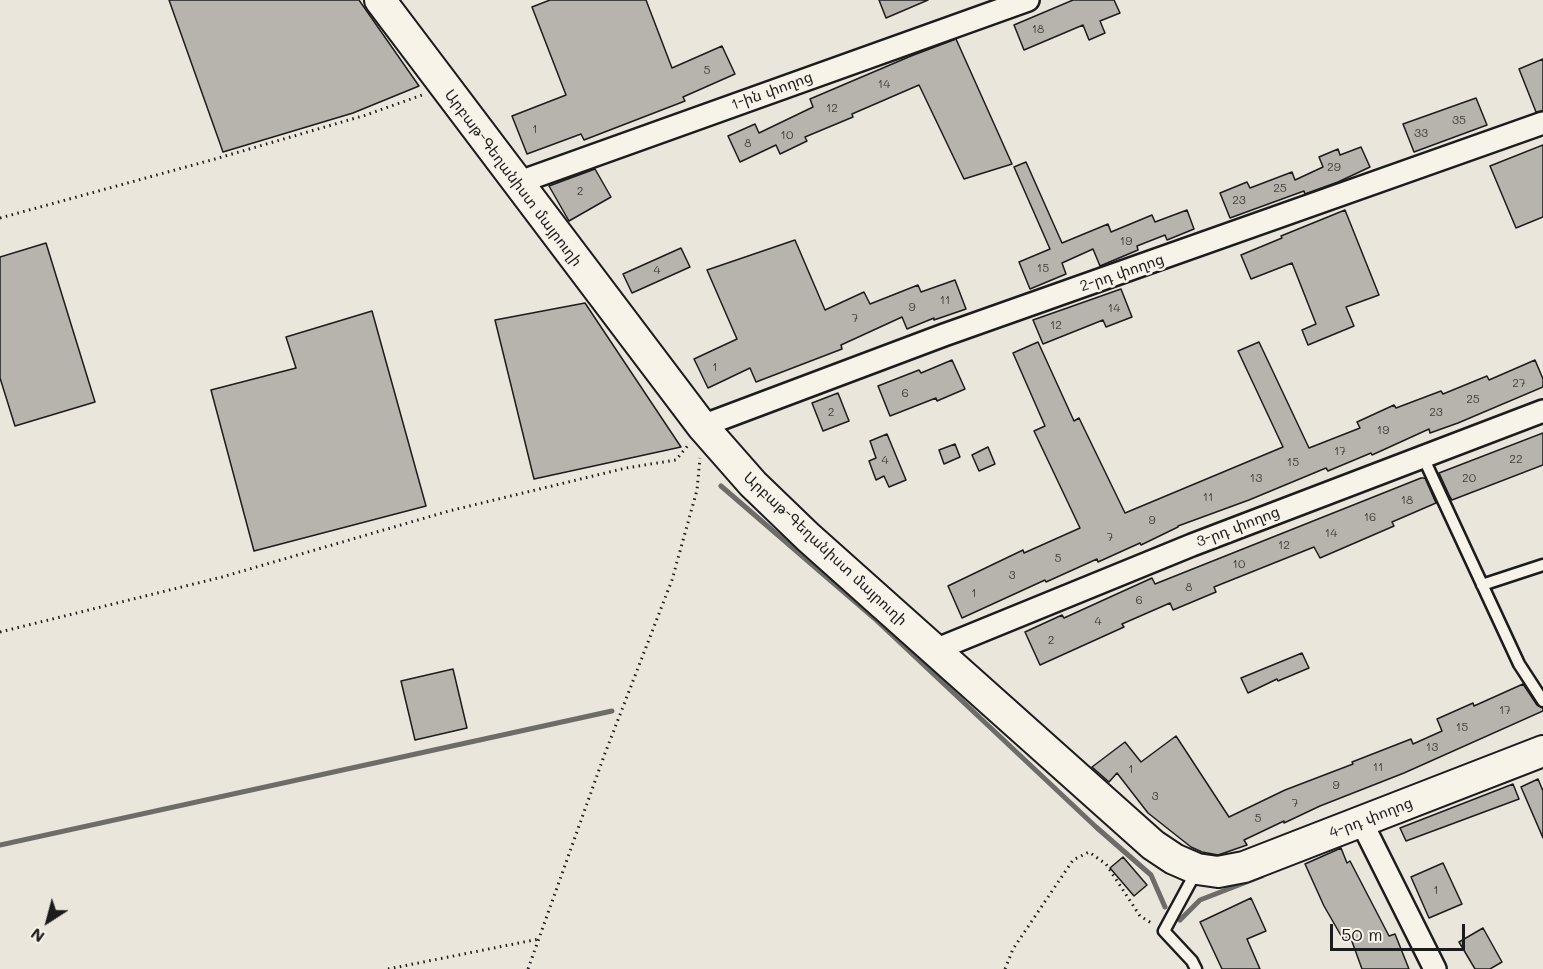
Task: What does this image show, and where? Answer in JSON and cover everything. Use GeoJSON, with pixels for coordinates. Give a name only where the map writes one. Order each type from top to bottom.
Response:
{"type":"FeatureCollection","features":[{"type":"Feature","properties":{"kind":"main road","name":"Արբաթ-Գեղանիստ մայրուղի"},"geometry":{"type":"LineString","coordinates":[[380,0],[702,426],[768,499],[1154,846],[1174,860],[1197,869]]}},
{"type":"Feature","properties":{"kind":"main road","name":"4-րդ փողոց"},"geometry":{"type":"LineString","coordinates":[[1197,869],[1218,872],[1244,867],[1543,752]]}},
{"type":"Feature","properties":{"kind":"street","name":"1-ին փողոց"},"geometry":{"type":"LineString","coordinates":[[517,183],[1028,0]]}},
{"type":"Feature","properties":{"kind":"street","name":"2-րդ փողոց"},"geometry":{"type":"LineString","coordinates":[[702,426],[944,335],[1543,123]]}},
{"type":"Feature","properties":{"kind":"street","name":"3-րդ փողոց"},"geometry":{"type":"LineString","coordinates":[[935,650],[1192,544],[1543,411]]}},
{"type":"Feature","properties":{"kind":"street"},"geometry":{"type":"LineString","coordinates":[[1361,821],[1436,969]]}},
{"type":"Feature","properties":{"kind":"lane"},"geometry":{"type":"LineString","coordinates":[[1423,457],[1519,664],[1543,701]]}},
{"type":"Feature","properties":{"kind":"lane"},"geometry":{"type":"LineString","coordinates":[[1482,585],[1543,565]]}},
{"type":"Feature","properties":{"kind":"lane"},"geometry":{"type":"LineString","coordinates":[[1196,969],[1192,961],[1164,932],[1197,869]]}},
{"type":"Feature","properties":{"kind":"path"},"geometry":{"type":"LineString","coordinates":[[0,218],[345,122],[445,87]]}},
{"type":"Feature","properties":{"kind":"path"},"geometry":{"type":"LineString","coordinates":[[0,632],[222,577],[449,511],[626,468],[676,460],[702,426]]}},
{"type":"Feature","properties":{"kind":"path"},"geometry":{"type":"LineString","coordinates":[[528,969],[604,756],[672,580],[697,490],[702,426]]}},
{"type":"Feature","properties":{"kind":"path"},"geometry":{"type":"LineString","coordinates":[[1005,969],[1013,950],[1073,860],[1089,852],[1106,864],[1140,916],[1164,932]]}},
{"type":"Feature","properties":{"kind":"path"},"geometry":{"type":"LineString","coordinates":[[388,969],[539,939]]}},
{"type":"Feature","properties":{"kind":"building"},"geometry":{"type":"Polygon","coordinates":[[[169,0],[359,0],[419,86],[353,113],[223,152],[169,0]]]}},
{"type":"Feature","properties":{"kind":"building"},"geometry":{"type":"Polygon","coordinates":[[[550,0],[646,0],[672,68],[722,46],[735,74],[683,97],[685,101],[584,140],[581,134],[527,154],[512,116],[566,95],[532,7],[550,0]]]}},
{"type":"Feature","properties":{"kind":"building"},"geometry":{"type":"Polygon","coordinates":[[[879,0],[928,0],[886,18],[879,0]]]}},
{"type":"Feature","properties":{"kind":"building"},"geometry":{"type":"Polygon","coordinates":[[[1073,0],[1114,0],[1120,13],[1100,21],[1105,33],[1089,40],[1083,25],[1024,50],[1014,25],[1073,0]]]}},
{"type":"Feature","properties":{"kind":"building"},"geometry":{"type":"Polygon","coordinates":[[[956,39],[1012,164],[964,179],[919,85],[805,137],[807,141],[780,154],[776,145],[740,162],[728,136],[755,124],[759,133],[813,107],[810,99],[956,39]]]}},
{"type":"Feature","properties":{"kind":"building"},"geometry":{"type":"Polygon","coordinates":[[[1543,59],[1543,111],[1536,112],[1519,69],[1543,59]]]}},
{"type":"Feature","properties":{"kind":"building"},"geometry":{"type":"Polygon","coordinates":[[[1476,98],[1487,125],[1414,152],[1403,124],[1476,98]]]}},
{"type":"Feature","properties":{"kind":"building"},"geometry":{"type":"Polygon","coordinates":[[[1543,145],[1543,217],[1516,228],[1490,166],[1543,145]]]}},
{"type":"Feature","properties":{"kind":"building"},"geometry":{"type":"Polygon","coordinates":[[[1361,147],[1370,167],[1338,182],[1305,194],[1304,191],[1230,218],[1220,193],[1247,182],[1250,188],[1292,172],[1295,180],[1323,167],[1319,157],[1338,149],[1340,155],[1361,147]]]}},
{"type":"Feature","properties":{"kind":"building"},"geometry":{"type":"Polygon","coordinates":[[[1026,162],[1062,243],[1108,224],[1111,232],[1152,215],[1155,222],[1187,210],[1194,229],[1167,240],[1165,235],[1137,246],[1138,250],[1100,266],[1093,249],[1062,263],[1066,274],[1030,289],[1019,262],[1050,249],[1014,167],[1026,162]]]}},
{"type":"Feature","properties":{"kind":"building"},"geometry":{"type":"Polygon","coordinates":[[[595,169],[611,197],[569,221],[549,186],[595,169]]]}},
{"type":"Feature","properties":{"kind":"building"},"geometry":{"type":"Polygon","coordinates":[[[1345,210],[1379,295],[1346,307],[1354,326],[1308,345],[1302,330],[1316,324],[1292,263],[1251,279],[1241,255],[1345,210]]]}},
{"type":"Feature","properties":{"kind":"building"},"geometry":{"type":"Polygon","coordinates":[[[795,240],[825,310],[864,292],[870,304],[918,285],[921,292],[955,280],[966,309],[907,329],[902,317],[841,345],[842,349],[756,382],[750,368],[708,388],[694,359],[737,339],[707,270],[795,240]]]}},
{"type":"Feature","properties":{"kind":"building"},"geometry":{"type":"Polygon","coordinates":[[[46,243],[95,402],[15,426],[0,378],[0,257],[46,243]]]}},
{"type":"Feature","properties":{"kind":"building"},"geometry":{"type":"Polygon","coordinates":[[[681,248],[690,267],[632,293],[623,274],[681,248]]]}},
{"type":"Feature","properties":{"kind":"building"},"geometry":{"type":"Polygon","coordinates":[[[1121,289],[1132,317],[1106,327],[1103,320],[1043,344],[1033,320],[1121,289]]]}},
{"type":"Feature","properties":{"kind":"building"},"geometry":{"type":"Polygon","coordinates":[[[585,303],[681,447],[534,479],[495,320],[585,303]]]}},
{"type":"Feature","properties":{"kind":"building"},"geometry":{"type":"Polygon","coordinates":[[[372,311],[426,506],[254,551],[211,390],[296,368],[286,337],[372,311]]]}},
{"type":"Feature","properties":{"kind":"building"},"geometry":{"type":"Polygon","coordinates":[[[1038,342],[1074,421],[1079,418],[1125,513],[1283,447],[1238,351],[1259,342],[1309,448],[1360,428],[1357,422],[1394,405],[1396,408],[1441,391],[1443,394],[1487,376],[1489,380],[1535,360],[1543,379],[1543,387],[1458,423],[1430,433],[1429,429],[1372,455],[1371,453],[1328,471],[1326,468],[1178,526],[1141,545],[1140,543],[1098,562],[1097,559],[1046,582],[1045,580],[962,618],[948,586],[1023,550],[1024,553],[1080,528],[1034,431],[1045,426],[1013,353],[1038,342]]]}},
{"type":"Feature","properties":{"kind":"building"},"geometry":{"type":"Polygon","coordinates":[[[952,360],[965,389],[937,401],[936,398],[890,416],[878,386],[919,370],[921,373],[952,360]]]}},
{"type":"Feature","properties":{"kind":"building"},"geometry":{"type":"Polygon","coordinates":[[[838,393],[849,421],[823,431],[812,403],[838,393]]]}},
{"type":"Feature","properties":{"kind":"building"},"geometry":{"type":"Polygon","coordinates":[[[1543,433],[1543,465],[1452,500],[1439,473],[1543,433]]]}},
{"type":"Feature","properties":{"kind":"building"},"geometry":{"type":"Polygon","coordinates":[[[887,434],[906,480],[889,487],[884,476],[876,480],[869,461],[876,458],[870,441],[887,434]]]}},
{"type":"Feature","properties":{"kind":"building"},"geometry":{"type":"Polygon","coordinates":[[[955,444],[960,457],[944,464],[939,450],[955,444]]]}},
{"type":"Feature","properties":{"kind":"building"},"geometry":{"type":"Polygon","coordinates":[[[988,447],[995,464],[979,471],[972,455],[988,447]]]}},
{"type":"Feature","properties":{"kind":"building"},"geometry":{"type":"Polygon","coordinates":[[[1425,478],[1436,503],[1392,522],[1394,526],[1320,558],[1314,547],[1214,587],[1216,592],[1173,610],[1170,603],[1122,624],[1124,627],[1040,665],[1025,632],[1062,615],[1064,618],[1152,578],[1155,584],[1425,478]]]}},
{"type":"Feature","properties":{"kind":"building"},"geometry":{"type":"Polygon","coordinates":[[[1302,653],[1309,668],[1278,681],[1277,679],[1248,693],[1241,678],[1302,653]]]}},
{"type":"Feature","properties":{"kind":"building"},"geometry":{"type":"Polygon","coordinates":[[[453,669],[467,728],[415,740],[401,681],[453,669]]]}},
{"type":"Feature","properties":{"kind":"building"},"geometry":{"type":"Polygon","coordinates":[[[1523,684],[1543,711],[1404,773],[1320,806],[1284,823],[1284,821],[1244,840],[1247,845],[1218,855],[1191,847],[1148,813],[1117,773],[1109,782],[1092,767],[1125,742],[1141,762],[1176,736],[1229,817],[1285,790],[1353,764],[1352,762],[1411,739],[1413,744],[1442,731],[1437,719],[1473,703],[1474,706],[1523,684]]]}},
{"type":"Feature","properties":{"kind":"building"},"geometry":{"type":"Polygon","coordinates":[[[1538,779],[1543,791],[1543,838],[1521,787],[1538,779]]]}},
{"type":"Feature","properties":{"kind":"building"},"geometry":{"type":"Polygon","coordinates":[[[1513,784],[1519,799],[1406,841],[1400,828],[1513,784]]]}},
{"type":"Feature","properties":{"kind":"building"},"geometry":{"type":"Polygon","coordinates":[[[1341,848],[1347,863],[1350,861],[1389,936],[1395,934],[1409,969],[1362,969],[1350,936],[1343,939],[1324,906],[1305,864],[1341,848]]]}},
{"type":"Feature","properties":{"kind":"building"},"geometry":{"type":"Polygon","coordinates":[[[1123,857],[1147,885],[1134,896],[1110,868],[1123,857]]]}},
{"type":"Feature","properties":{"kind":"building"},"geometry":{"type":"Polygon","coordinates":[[[1443,863],[1462,904],[1429,918],[1411,877],[1443,863]]]}},
{"type":"Feature","properties":{"kind":"building"},"geometry":{"type":"Polygon","coordinates":[[[1251,898],[1266,931],[1247,939],[1260,969],[1222,969],[1200,922],[1251,898]]]}},
{"type":"Feature","properties":{"kind":"building"},"geometry":{"type":"Polygon","coordinates":[[[1483,928],[1502,962],[1490,969],[1475,969],[1459,942],[1483,928]]]}},
{"type":"Feature","properties":{"kind":"waterway"},"geometry":{"type":"LineString","coordinates":[[721,486],[874,618],[1096,827],[1151,875],[1165,907]]}},
{"type":"Feature","properties":{"kind":"waterway"},"geometry":{"type":"LineString","coordinates":[[0,845],[612,711]]}},
{"type":"Feature","properties":{"kind":"waterway"},"geometry":{"type":"LineString","coordinates":[[1180,920],[1200,900],[1262,876]]}}]}
